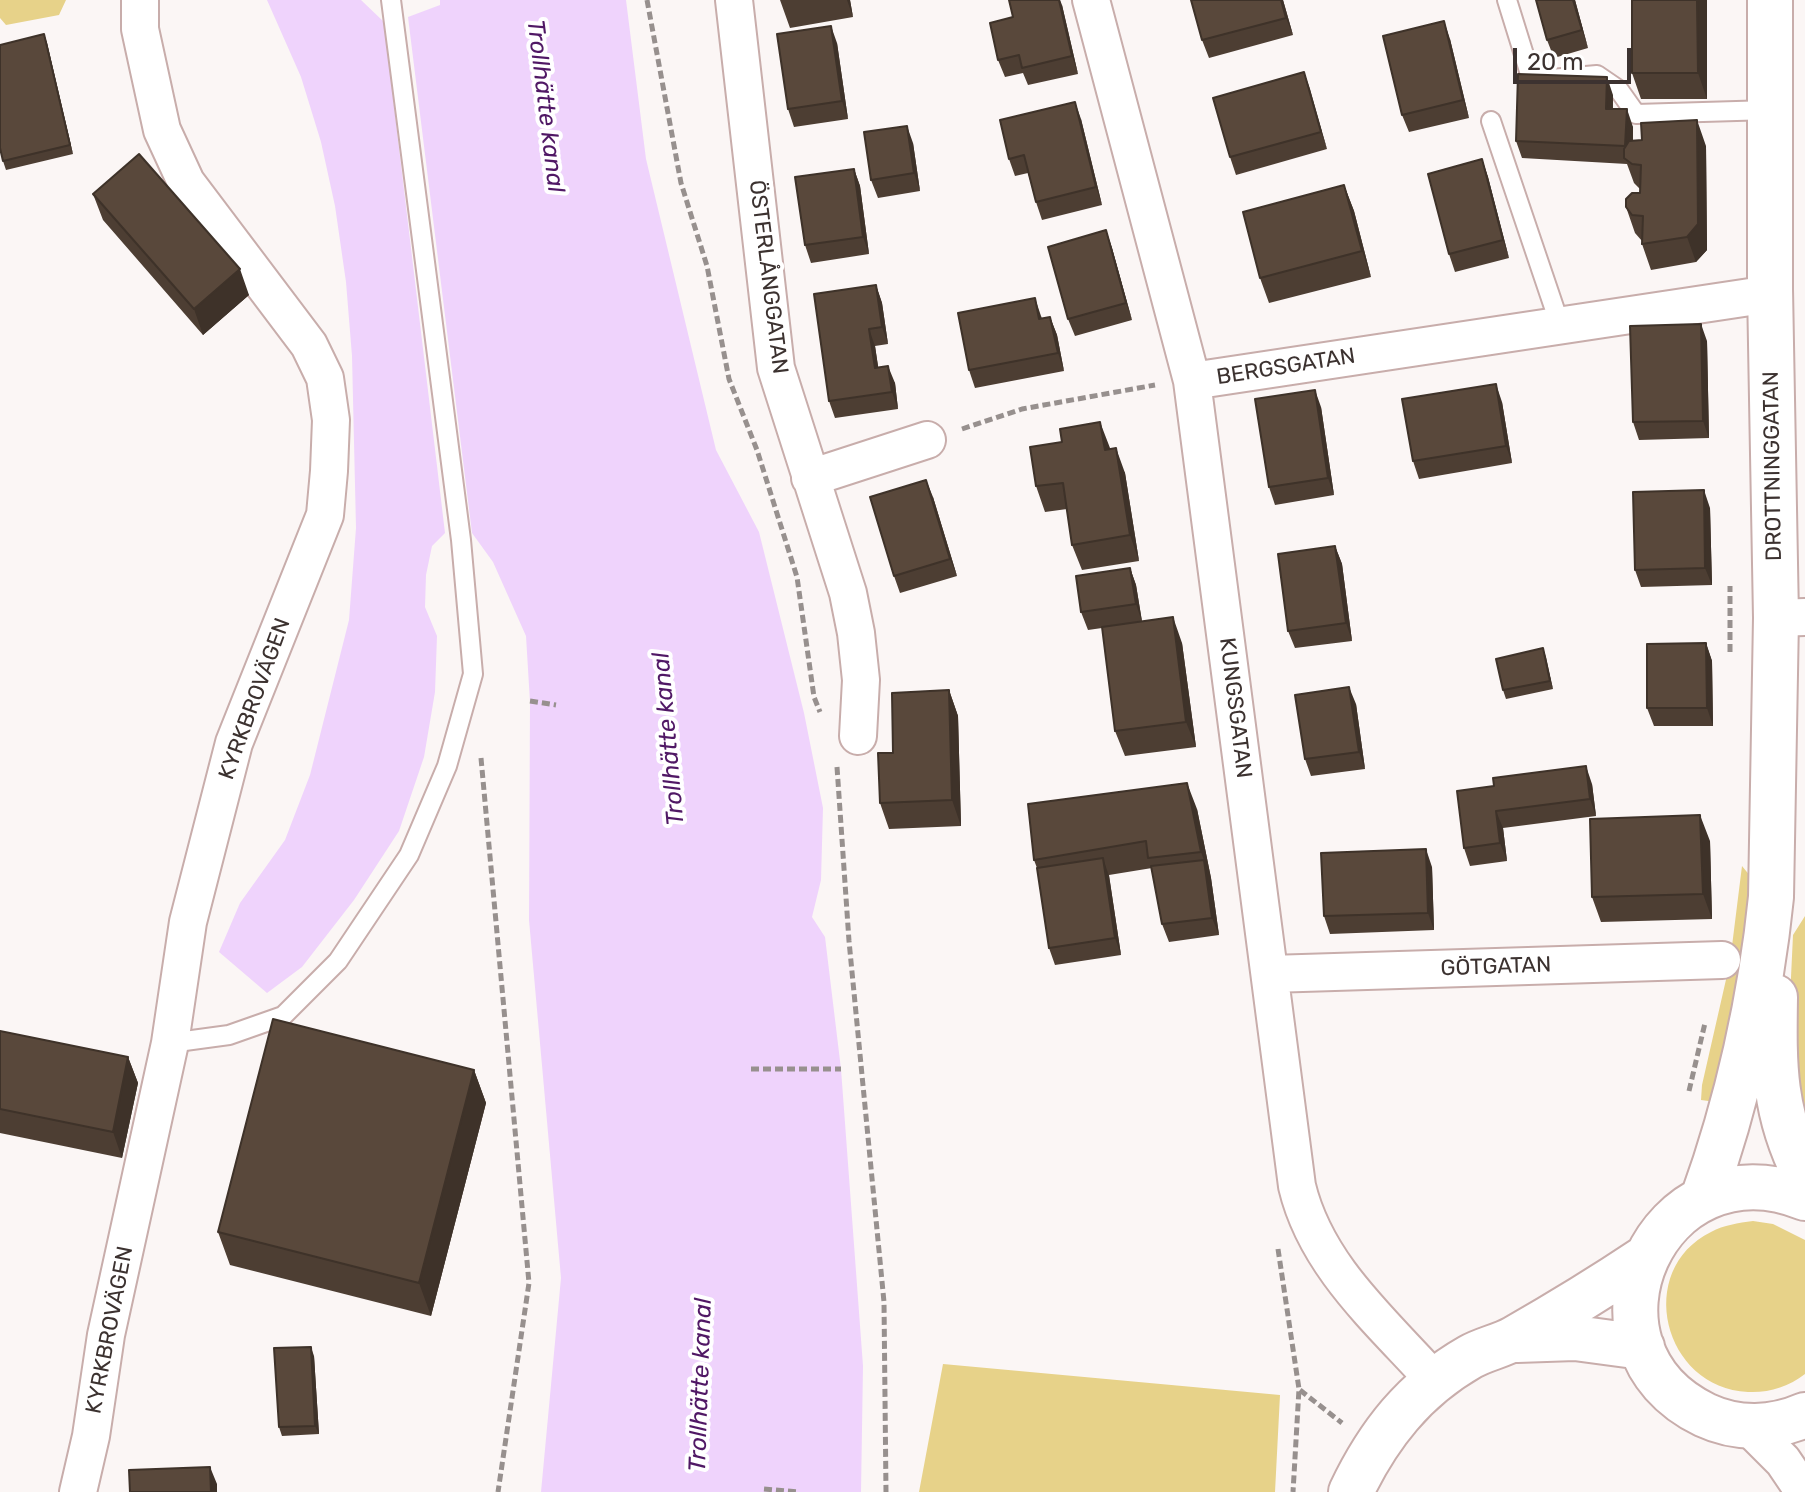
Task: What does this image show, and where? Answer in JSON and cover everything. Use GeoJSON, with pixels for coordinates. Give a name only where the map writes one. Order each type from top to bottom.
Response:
{"type":"FeatureCollection","features":[{"type":"Feature","properties":{"kind":"street","name":"KYRKBROVÄGEN"},"geometry":{"type":"LineString","coordinates":[[78,1492],[91,1436],[106,1335],[170,1043],[188,922],[234,743],[325,515],[331,420],[325,378],[309,345],[186,182],[162,130],[140,29],[140,0]]}},
{"type":"Feature","properties":{"kind":"street","name":"ÖSTERLÅNGGATAN"},"geometry":{"type":"LineString","coordinates":[[734,0],[776,368],[848,593],[856,633],[861,680],[840,738]]}},
{"type":"Feature","properties":{"kind":"street","name":"KUNGSGATAN"},"geometry":{"type":"LineString","coordinates":[[1091,0],[1192,381],[1297,1186],[1303,1211],[1341,1277],[1434,1380]]}},
{"type":"Feature","properties":{"kind":"street","name":"DROTTNINGGATAN"},"geometry":{"type":"LineString","coordinates":[[1703,1198],[1731,1115],[1768,931],[1791,618],[1770,294],[1770,0]]}},
{"type":"Feature","properties":{"kind":"street","name":"BERGSGATAN"},"geometry":{"type":"LineString","coordinates":[[1192,381],[1770,294]]}},
{"type":"Feature","properties":{"kind":"street"},"geometry":{"type":"LineString","coordinates":[[810,478],[927,440]]}},
{"type":"Feature","properties":{"kind":"street","name":"DROTTNINGGATAN"},"geometry":{"type":"LineString","coordinates":[[1768,931],[1775,986],[1774,1074],[1782,1120],[1791,1148],[1805,1175]]}},
{"type":"Feature","properties":{"kind":"street","name":"GÖTGATAN"},"geometry":{"type":"LineString","coordinates":[[1270,974],[1722,960]]}},
{"type":"Feature","properties":{"kind":"street"},"geometry":{"type":"LineString","coordinates":[[1805,1198],[1788,1191],[1745,1187],[1703,1198],[1669,1223],[1645,1258],[1635,1293],[1637,1329],[1642,1347],[1661,1382],[1675,1396],[1709,1417],[1749,1427],[1770,1425],[1805,1415]]}},
{"type":"Feature","properties":{"kind":"street"},"geometry":{"type":"LineString","coordinates":[[1351,1492],[1390,1424],[1434,1380],[1472,1356],[1510,1340],[1645,1258]]}},
{"type":"Feature","properties":{"kind":"street"},"geometry":{"type":"LineString","coordinates":[[1510,1340],[1564,1337],[1642,1347]]}},
{"type":"Feature","properties":{"kind":"street"},"geometry":{"type":"LineString","coordinates":[[1749,1427],[1783,1461],[1804,1492]]}},
{"type":"Feature","properties":{"kind":"lane"},"geometry":{"type":"LineString","coordinates":[[170,1043],[229,1035],[283,1016],[338,961],[409,855],[447,766],[473,674],[461,540],[391,0]]}},
{"type":"Feature","properties":{"kind":"lane"},"geometry":{"type":"LineString","coordinates":[[1507,0],[1530,74],[1551,79],[1597,75],[1619,90],[1636,114],[1770,110]]}},
{"type":"Feature","properties":{"kind":"lane"},"geometry":{"type":"LineString","coordinates":[[1491,121],[1560,325]]}},
{"type":"Feature","properties":{"kind":"path"},"geometry":{"type":"LineString","coordinates":[[647,0],[681,183],[707,266],[729,379],[757,450],[797,577],[814,697],[840,738],[849,941],[884,1302],[886,1492]]}},
{"type":"Feature","properties":{"kind":"path","name":"BERGSGATAN"},"geometry":{"type":"LineString","coordinates":[[927,440],[1022,409],[1128,389],[1192,381]]}},
{"type":"Feature","properties":{"kind":"path"},"geometry":{"type":"LineString","coordinates":[[1730,573],[1730,653]]}},
{"type":"Feature","properties":{"kind":"path"},"geometry":{"type":"LineString","coordinates":[[530,701],[556,705]]}},
{"type":"Feature","properties":{"kind":"path"},"geometry":{"type":"LineString","coordinates":[[481,752],[529,1283],[498,1492]]}},
{"type":"Feature","properties":{"kind":"path"},"geometry":{"type":"LineString","coordinates":[[1722,960],[1689,1093],[1696,1110],[1731,1115]]}},
{"type":"Feature","properties":{"kind":"path"},"geometry":{"type":"LineString","coordinates":[[751,1069],[841,1069]]}},
{"type":"Feature","properties":{"kind":"path"},"geometry":{"type":"LineString","coordinates":[[1293,1492],[1299,1389],[1277,1239],[1303,1211]]}},
{"type":"Feature","properties":{"kind":"path"},"geometry":{"type":"LineString","coordinates":[[1299,1389],[1349,1428]]}},
{"type":"Feature","properties":{"kind":"path"},"geometry":{"type":"LineString","coordinates":[[764,1489],[799,1492]]}},
{"type":"Feature","properties":{"kind":"shaded area"},"geometry":{"type":"Polygon","coordinates":[[[0,0],[66,0],[59,15],[6,25],[0,18],[0,0]]]}},
{"type":"Feature","properties":{"kind":"shaded area"},"geometry":{"type":"Polygon","coordinates":[[[1742,866],[1751,877],[1732,1018],[1716,1102],[1701,1100],[1730,962],[1742,866]]]}},
{"type":"Feature","properties":{"kind":"shaded area"},"geometry":{"type":"Polygon","coordinates":[[[1805,916],[1805,1105],[1791,1104],[1789,1019],[1793,935],[1805,916]]]}},
{"type":"Feature","properties":{"kind":"shaded area"},"geometry":{"type":"Polygon","coordinates":[[[1753,1221],[1773,1224],[1805,1240],[1805,1374],[1778,1388],[1748,1392],[1719,1386],[1696,1371],[1679,1350],[1669,1325],[1666,1298],[1672,1272],[1687,1250],[1711,1232],[1753,1221]]]}},
{"type":"Feature","properties":{"kind":"shaded area"},"geometry":{"type":"Polygon","coordinates":[[[943,1364],[1280,1395],[1275,1492],[919,1492],[943,1364]]]}},
{"type":"Feature","properties":{"kind":"water"},"geometry":{"type":"Polygon","coordinates":[[[267,0],[361,0],[384,22],[445,533],[432,546],[426,575],[425,607],[437,636],[435,692],[424,757],[399,831],[354,900],[302,967],[267,993],[219,952],[240,903],[285,840],[310,775],[349,620],[356,528],[352,356],[335,206],[321,142],[301,77],[267,0]]]}},
{"type":"Feature","properties":{"kind":"water","name":"Trollhätte kanal"},"geometry":{"type":"Polygon","coordinates":[[[440,0],[626,0],[646,159],[716,450],[759,532],[804,713],[823,808],[821,880],[812,917],[825,937],[841,1069],[863,1366],[861,1492],[541,1492],[561,1278],[529,920],[530,702],[526,636],[493,562],[472,533],[408,17],[440,5],[440,0]]]}},
{"type":"Feature","properties":{"kind":"building"},"geometry":{"type":"Polygon","coordinates":[[[1009,0],[1059,0],[1072,56],[1022,68],[1019,55],[998,60],[990,23],[1013,17],[1009,0]]]}},
{"type":"Feature","properties":{"kind":"building"},"geometry":{"type":"Polygon","coordinates":[[[1191,0],[1281,0],[1286,18],[1202,40],[1191,0]]]}},
{"type":"Feature","properties":{"kind":"building"},"geometry":{"type":"Polygon","coordinates":[[[1536,0],[1573,0],[1582,30],[1547,40],[1536,0]]]}},
{"type":"Feature","properties":{"kind":"building"},"geometry":{"type":"Polygon","coordinates":[[[1632,0],[1697,0],[1698,73],[1632,73],[1632,0]]]}},
{"type":"Feature","properties":{"kind":"building"},"geometry":{"type":"Polygon","coordinates":[[[1444,21],[1463,100],[1402,115],[1383,36],[1444,21]]]}},
{"type":"Feature","properties":{"kind":"building"},"geometry":{"type":"Polygon","coordinates":[[[831,26],[842,101],[788,109],[777,34],[831,26]]]}},
{"type":"Feature","properties":{"kind":"building"},"geometry":{"type":"Polygon","coordinates":[[[44,34],[70,145],[3,161],[0,148],[0,45],[44,34]]]}},
{"type":"Feature","properties":{"kind":"building"},"geometry":{"type":"Polygon","coordinates":[[[1304,72],[1321,132],[1230,157],[1213,98],[1304,72]]]}},
{"type":"Feature","properties":{"kind":"building"},"geometry":{"type":"Polygon","coordinates":[[[1518,74],[1607,77],[1606,109],[1627,109],[1625,146],[1516,141],[1518,74]]]}},
{"type":"Feature","properties":{"kind":"building"},"geometry":{"type":"Polygon","coordinates":[[[1075,102],[1096,187],[1036,202],[1024,155],[1009,159],[1000,120],[1075,102]]]}},
{"type":"Feature","properties":{"kind":"building"},"geometry":{"type":"Polygon","coordinates":[[[1697,120],[1698,224],[1687,237],[1642,244],[1643,216],[1632,215],[1626,207],[1626,199],[1632,193],[1640,193],[1641,165],[1632,164],[1624,158],[1624,149],[1629,141],[1642,140],[1641,123],[1697,120]]]}},
{"type":"Feature","properties":{"kind":"building"},"geometry":{"type":"Polygon","coordinates":[[[907,126],[914,173],[871,180],[864,132],[907,126]]]}},
{"type":"Feature","properties":{"kind":"building"},"geometry":{"type":"Polygon","coordinates":[[[139,154],[240,269],[194,309],[93,194],[139,154]]]}},
{"type":"Feature","properties":{"kind":"building"},"geometry":{"type":"Polygon","coordinates":[[[1482,159],[1503,240],[1449,254],[1428,174],[1482,159]]]}},
{"type":"Feature","properties":{"kind":"building"},"geometry":{"type":"Polygon","coordinates":[[[854,169],[863,237],[805,245],[795,177],[854,169]]]}},
{"type":"Feature","properties":{"kind":"building"},"geometry":{"type":"Polygon","coordinates":[[[1344,185],[1362,251],[1260,278],[1243,212],[1344,185]]]}},
{"type":"Feature","properties":{"kind":"building"},"geometry":{"type":"Polygon","coordinates":[[[1106,230],[1126,303],[1068,319],[1048,247],[1106,230]]]}},
{"type":"Feature","properties":{"kind":"building"},"geometry":{"type":"Polygon","coordinates":[[[876,285],[882,327],[869,329],[875,368],[888,366],[892,392],[829,401],[814,294],[876,285]]]}},
{"type":"Feature","properties":{"kind":"building"},"geometry":{"type":"Polygon","coordinates":[[[1035,298],[1039,319],[1050,317],[1058,353],[969,370],[958,313],[1035,298]]]}},
{"type":"Feature","properties":{"kind":"building"},"geometry":{"type":"Polygon","coordinates":[[[1701,324],[1703,421],[1633,422],[1630,326],[1701,324]]]}},
{"type":"Feature","properties":{"kind":"building"},"geometry":{"type":"Polygon","coordinates":[[[1496,384],[1506,446],[1413,461],[1402,399],[1496,384]]]}},
{"type":"Feature","properties":{"kind":"building"},"geometry":{"type":"Polygon","coordinates":[[[1315,390],[1328,478],[1269,487],[1255,399],[1315,390]]]}},
{"type":"Feature","properties":{"kind":"building"},"geometry":{"type":"Polygon","coordinates":[[[1100,422],[1105,450],[1116,448],[1130,535],[1072,545],[1063,483],[1036,486],[1030,447],[1062,442],[1060,429],[1100,422]]]}},
{"type":"Feature","properties":{"kind":"building"},"geometry":{"type":"Polygon","coordinates":[[[926,480],[950,559],[894,576],[870,497],[926,480]]]}},
{"type":"Feature","properties":{"kind":"building"},"geometry":{"type":"Polygon","coordinates":[[[1704,490],[1705,568],[1635,570],[1633,492],[1704,490]]]}},
{"type":"Feature","properties":{"kind":"building"},"geometry":{"type":"Polygon","coordinates":[[[1335,546],[1346,623],[1288,631],[1278,554],[1335,546]]]}},
{"type":"Feature","properties":{"kind":"building"},"geometry":{"type":"Polygon","coordinates":[[[1130,568],[1136,604],[1081,612],[1076,576],[1130,568]]]}},
{"type":"Feature","properties":{"kind":"building"},"geometry":{"type":"Polygon","coordinates":[[[1173,617],[1186,722],[1115,731],[1102,627],[1173,617]]]}},
{"type":"Feature","properties":{"kind":"building"},"geometry":{"type":"Polygon","coordinates":[[[1706,643],[1707,708],[1647,708],[1647,644],[1706,643]]]}},
{"type":"Feature","properties":{"kind":"building"},"geometry":{"type":"Polygon","coordinates":[[[1543,648],[1550,681],[1503,690],[1496,659],[1543,648]]]}},
{"type":"Feature","properties":{"kind":"building"},"geometry":{"type":"Polygon","coordinates":[[[1349,687],[1359,752],[1305,759],[1295,695],[1349,687]]]}},
{"type":"Feature","properties":{"kind":"building"},"geometry":{"type":"Polygon","coordinates":[[[949,690],[952,800],[880,803],[878,753],[893,753],[892,693],[949,690]]]}},
{"type":"Feature","properties":{"kind":"building"},"geometry":{"type":"Polygon","coordinates":[[[1586,766],[1590,799],[1496,811],[1500,843],[1464,848],[1457,791],[1494,786],[1493,778],[1586,766]]]}},
{"type":"Feature","properties":{"kind":"building"},"geometry":{"type":"Polygon","coordinates":[[[1187,783],[1201,852],[1148,858],[1146,841],[1034,860],[1028,804],[1187,783]]]}},
{"type":"Feature","properties":{"kind":"building"},"geometry":{"type":"Polygon","coordinates":[[[1700,815],[1703,894],[1592,897],[1590,819],[1700,815]]]}},
{"type":"Feature","properties":{"kind":"building"},"geometry":{"type":"Polygon","coordinates":[[[1426,849],[1428,913],[1324,916],[1321,853],[1426,849]]]}},
{"type":"Feature","properties":{"kind":"building"},"geometry":{"type":"Polygon","coordinates":[[[1103,858],[1115,938],[1049,948],[1037,868],[1103,858]]]}},
{"type":"Feature","properties":{"kind":"building"},"geometry":{"type":"Polygon","coordinates":[[[1204,860],[1212,918],[1162,924],[1151,866],[1204,860]]]}},
{"type":"Feature","properties":{"kind":"building"},"geometry":{"type":"Polygon","coordinates":[[[273,1019],[474,1070],[419,1283],[218,1232],[273,1019]]]}},
{"type":"Feature","properties":{"kind":"building"},"geometry":{"type":"Polygon","coordinates":[[[0,1031],[128,1057],[113,1132],[0,1109],[0,1031]]]}},
{"type":"Feature","properties":{"kind":"building"},"geometry":{"type":"Polygon","coordinates":[[[311,1347],[315,1426],[279,1427],[274,1348],[311,1347]]]}},
{"type":"Feature","properties":{"kind":"building"},"geometry":{"type":"Polygon","coordinates":[[[210,1467],[211,1492],[130,1492],[129,1470],[210,1467]]]}}]}
